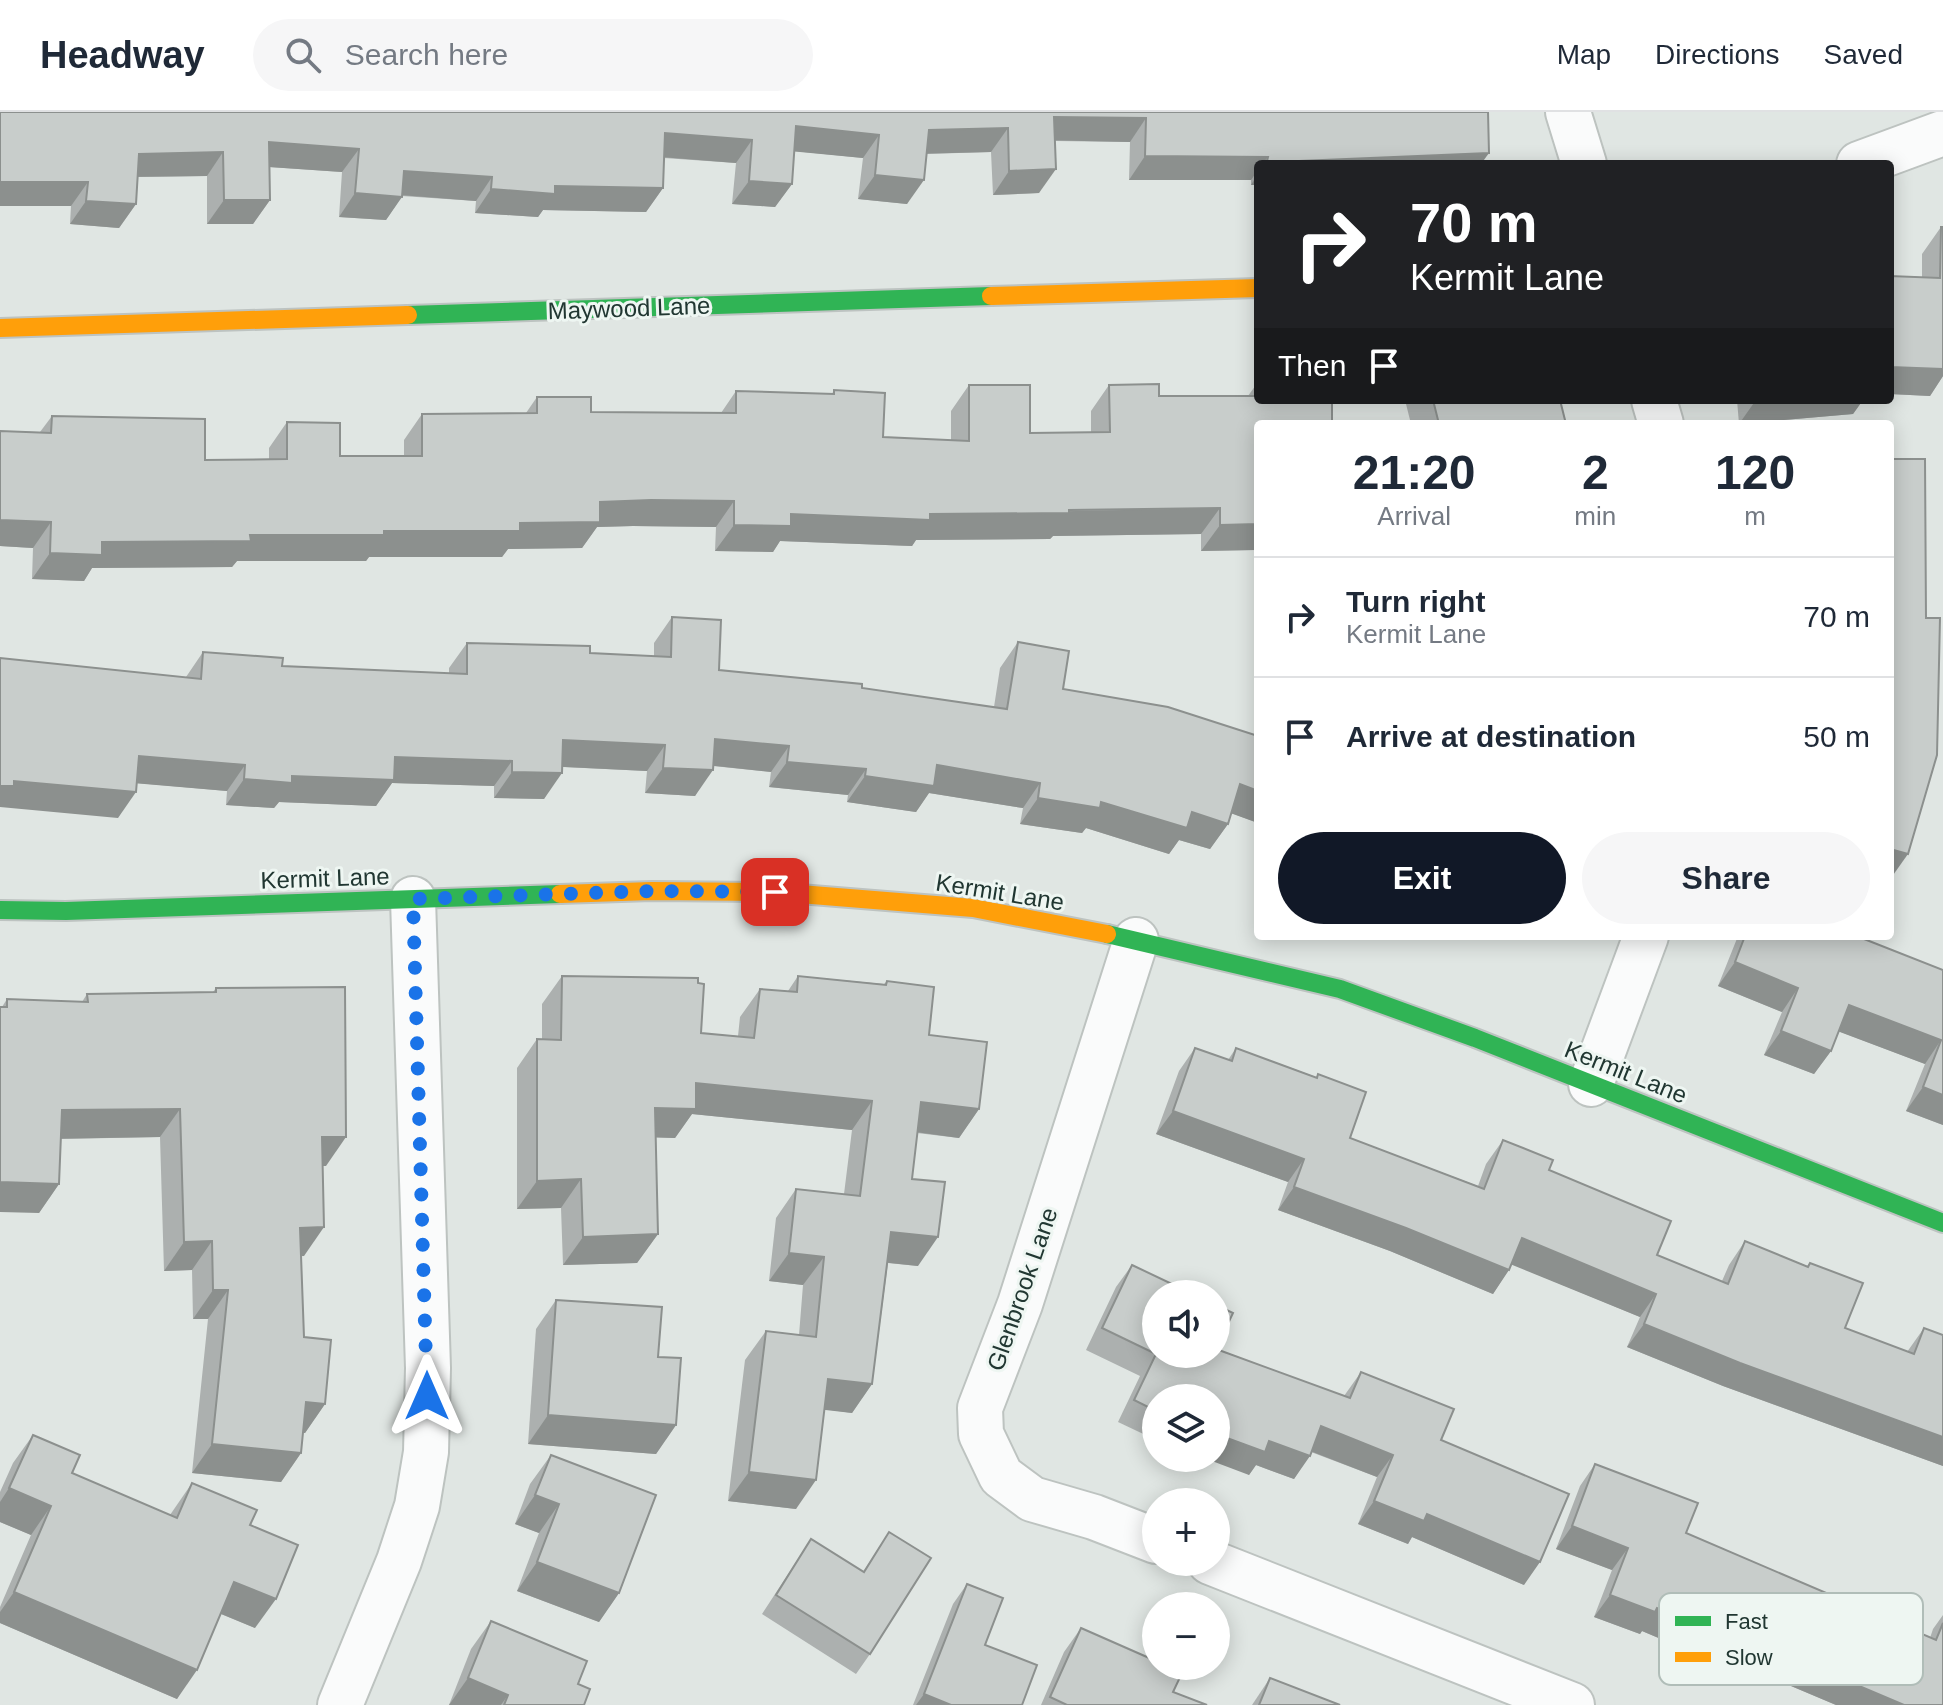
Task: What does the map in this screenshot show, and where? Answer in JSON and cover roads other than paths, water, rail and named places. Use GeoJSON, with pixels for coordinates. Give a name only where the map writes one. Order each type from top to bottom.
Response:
{"type":"FeatureCollection","features":[{"type":"Feature","properties":{"kind":"street"},"geometry":{"type":"LineString","coordinates":[[1568,112],[1583,160]]}},
{"type":"Feature","properties":{"kind":"street"},"geometry":{"type":"LineString","coordinates":[[1870,160],[1943,133]]}},
{"type":"Feature","properties":{"kind":"street","name":"Maywood Lane"},"geometry":{"type":"LineString","coordinates":[[0,328],[1254,288]]}},
{"type":"Feature","properties":{"kind":"street","name":"Kermit Lane"},"geometry":{"type":"LineString","coordinates":[[0,910],[66,911],[652,891],[775,892],[973,908],[1136,940],[1340,989],[1475,1038],[1943,1223]]}},
{"type":"Feature","properties":{"kind":"street"},"geometry":{"type":"LineString","coordinates":[[340,1705],[399,1561],[417,1506],[426,1452],[428,1368],[413,899]]}},
{"type":"Feature","properties":{"kind":"street","name":"Glenbrook Lane"},"geometry":{"type":"LineString","coordinates":[[1136,940],[1020,1304],[980,1408],[981,1434],[1001,1476],[1032,1499],[1094,1517],[1142,1536]]}},
{"type":"Feature","properties":{"kind":"street"},"geometry":{"type":"LineString","coordinates":[[1591,1084],[1645,940]]}},
{"type":"Feature","properties":{"kind":"street"},"geometry":{"type":"LineString","coordinates":[[1230,1570],[1572,1705]]}}]}
